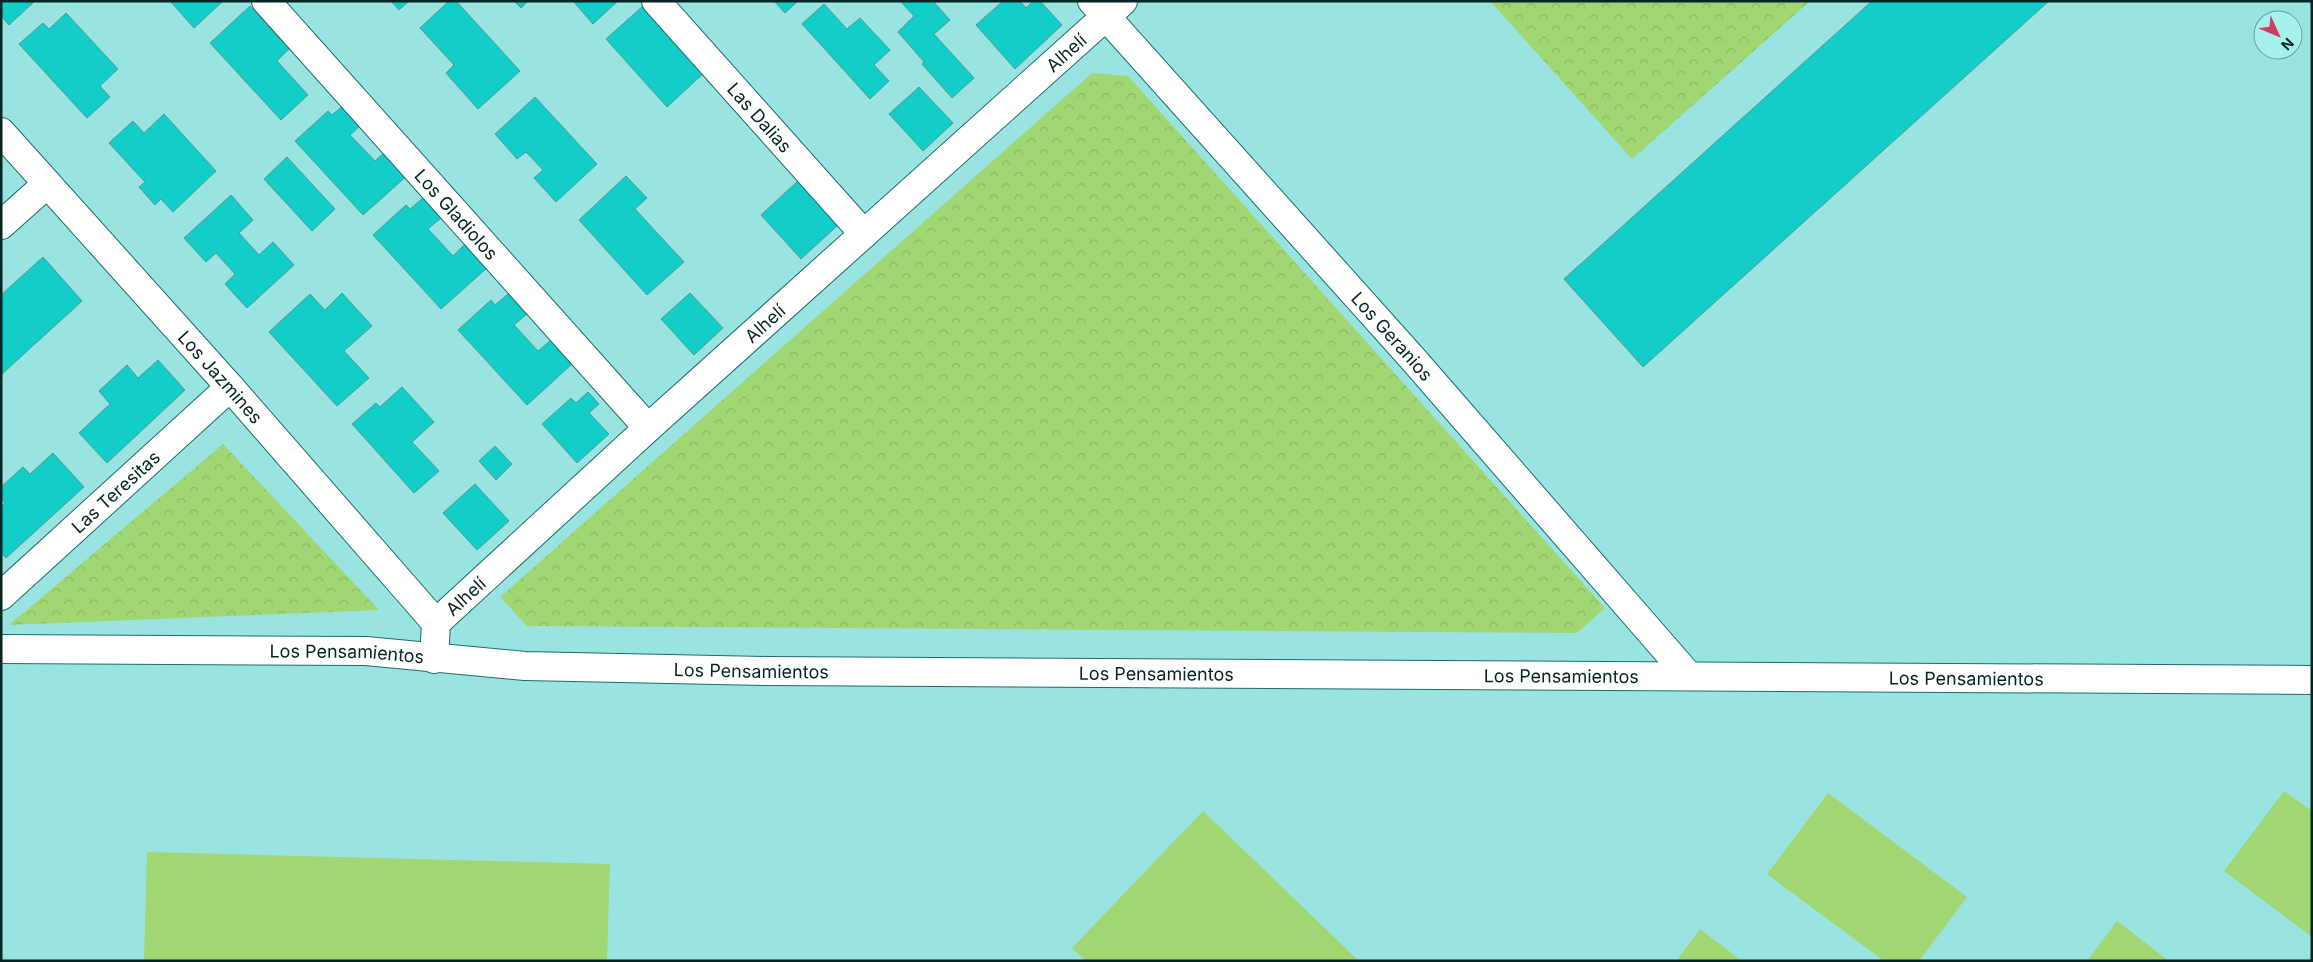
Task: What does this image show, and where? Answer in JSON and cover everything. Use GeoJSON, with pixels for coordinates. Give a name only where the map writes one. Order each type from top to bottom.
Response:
{"type":"FeatureCollection","features":[{"type":"Feature","properties":{"kind":"street","name":"Los Gladiolos"},"geometry":{"type":"LineString","coordinates":[[266,1],[648,428]]}},
{"type":"Feature","properties":{"kind":"street","name":"Las Dalias"},"geometry":{"type":"LineString","coordinates":[[656,1],[864,234]]}},
{"type":"Feature","properties":{"kind":"street","name":"Alhelí"},"geometry":{"type":"LineString","coordinates":[[434,659],[436,623],[648,428],[864,234],[1107,6]]}},
{"type":"Feature","properties":{"kind":"street","name":"Los Geranios"},"geometry":{"type":"LineString","coordinates":[[1107,6],[1688,675]]}},
{"type":"Feature","properties":{"kind":"street","name":"Los Jazmines"},"geometry":{"type":"LineString","coordinates":[[1,132],[230,387],[436,623]]}},
{"type":"Feature","properties":{"kind":"street"},"geometry":{"type":"LineString","coordinates":[[1,225],[47,184]]}},
{"type":"Feature","properties":{"kind":"street","name":"Las Teresitas"},"geometry":{"type":"LineString","coordinates":[[1,596],[230,387]]}},
{"type":"Feature","properties":{"kind":"street","name":"Los Pensamientos"},"geometry":{"type":"LineString","coordinates":[[1,649],[366,651],[434,659],[525,666],[768,672],[1688,675],[2312,680]]}},
{"type":"Feature","properties":{"kind":"green space"},"geometry":{"type":"Polygon","coordinates":[[[1490,1],[1810,1],[1632,159],[1490,1]]]}},
{"type":"Feature","properties":{"kind":"green space"},"geometry":{"type":"Polygon","coordinates":[[[1092,73],[1128,76],[1605,608],[1577,633],[527,626],[500,597],[1092,73]]]}},
{"type":"Feature","properties":{"kind":"green space"},"geometry":{"type":"Polygon","coordinates":[[[223,444],[379,610],[9,625],[223,444]]]}},
{"type":"Feature","properties":{"kind":"green space"},"geometry":{"type":"Polygon","coordinates":[[[2284,791],[2312,811],[2312,937],[2224,871],[2284,791]]]}},
{"type":"Feature","properties":{"kind":"green space"},"geometry":{"type":"Polygon","coordinates":[[[1828,793],[1967,897],[1919,961],[1884,961],[1767,874],[1828,793]]]}},
{"type":"Feature","properties":{"kind":"green space"},"geometry":{"type":"Polygon","coordinates":[[[1203,811],[1359,961],[1086,961],[1072,948],[1203,811]]]}},
{"type":"Feature","properties":{"kind":"green space"},"geometry":{"type":"Polygon","coordinates":[[[147,852],[610,864],[607,961],[144,961],[147,852]]]}},
{"type":"Feature","properties":{"kind":"green space"},"geometry":{"type":"Polygon","coordinates":[[[2117,921],[2169,961],[2087,961],[2117,921]]]}},
{"type":"Feature","properties":{"kind":"green space"},"geometry":{"type":"Polygon","coordinates":[[[1700,929],[1742,961],[1676,961],[1700,929]]]}},
{"type":"Feature","properties":{"kind":"building"},"geometry":{"type":"Polygon","coordinates":[[[1,1],[35,1],[9,25],[1,16],[1,1]]]}},
{"type":"Feature","properties":{"kind":"building"},"geometry":{"type":"Polygon","coordinates":[[[170,1],[223,1],[194,28],[170,1]]]}},
{"type":"Feature","properties":{"kind":"building"},"geometry":{"type":"Polygon","coordinates":[[[391,1],[409,1],[399,10],[391,1]]]}},
{"type":"Feature","properties":{"kind":"building"},"geometry":{"type":"Polygon","coordinates":[[[449,1],[456,1],[520,71],[478,109],[446,73],[454,65],[420,28],[449,1]]]}},
{"type":"Feature","properties":{"kind":"building"},"geometry":{"type":"Polygon","coordinates":[[[514,1],[528,1],[521,8],[514,1]]]}},
{"type":"Feature","properties":{"kind":"building"},"geometry":{"type":"Polygon","coordinates":[[[573,1],[618,1],[593,24],[573,1]]]}},
{"type":"Feature","properties":{"kind":"building"},"geometry":{"type":"Polygon","coordinates":[[[774,1],[798,1],[785,13],[774,1]]]}},
{"type":"Feature","properties":{"kind":"building"},"geometry":{"type":"Polygon","coordinates":[[[900,1],[933,1],[950,20],[934,34],[974,78],[952,98],[922,64],[924,62],[898,32],[914,16],[900,1]]]}},
{"type":"Feature","properties":{"kind":"building"},"geometry":{"type":"Polygon","coordinates":[[[1003,1],[1020,1],[1026,8],[1033,1],[1040,1],[1062,25],[1015,69],[976,25],[1003,1]]]}},
{"type":"Feature","properties":{"kind":"building"},"geometry":{"type":"Polygon","coordinates":[[[1872,1],[2049,1],[1643,367],[1564,279],[1872,1]]]}},
{"type":"Feature","properties":{"kind":"building"},"geometry":{"type":"Polygon","coordinates":[[[824,4],[847,29],[860,18],[890,50],[874,65],[889,81],[870,99],[802,24],[824,4]]]}},
{"type":"Feature","properties":{"kind":"building"},"geometry":{"type":"Polygon","coordinates":[[[644,5],[705,72],[667,107],[606,39],[644,5]]]}},
{"type":"Feature","properties":{"kind":"building"},"geometry":{"type":"Polygon","coordinates":[[[250,6],[289,49],[277,61],[308,95],[281,120],[210,43],[250,6]]]}},
{"type":"Feature","properties":{"kind":"building"},"geometry":{"type":"Polygon","coordinates":[[[66,13],[118,69],[100,86],[110,97],[87,118],[19,44],[43,23],[49,29],[66,13]]]}},
{"type":"Feature","properties":{"kind":"building"},"geometry":{"type":"Polygon","coordinates":[[[919,87],[953,123],[923,151],[889,114],[919,87]]]}},
{"type":"Feature","properties":{"kind":"building"},"geometry":{"type":"Polygon","coordinates":[[[535,97],[597,164],[556,202],[534,178],[543,170],[526,152],[517,159],[495,134],[535,97]]]}},
{"type":"Feature","properties":{"kind":"building"},"geometry":{"type":"Polygon","coordinates":[[[345,104],[363,123],[350,135],[375,161],[387,150],[409,174],[363,215],[295,141],[328,111],[332,115],[345,104]]]}},
{"type":"Feature","properties":{"kind":"building"},"geometry":{"type":"Polygon","coordinates":[[[164,114],[216,171],[173,212],[161,199],[155,205],[139,187],[145,182],[109,143],[133,121],[144,133],[164,114]]]}},
{"type":"Feature","properties":{"kind":"building"},"geometry":{"type":"Polygon","coordinates":[[[287,157],[335,209],[312,231],[264,179],[287,157]]]}},
{"type":"Feature","properties":{"kind":"building"},"geometry":{"type":"Polygon","coordinates":[[[626,176],[647,198],[635,209],[684,262],[647,295],[579,220],[626,176]]]}},
{"type":"Feature","properties":{"kind":"building"},"geometry":{"type":"Polygon","coordinates":[[[798,181],[838,225],[801,259],[761,215],[798,181]]]}},
{"type":"Feature","properties":{"kind":"building"},"geometry":{"type":"Polygon","coordinates":[[[231,195],[253,220],[239,233],[259,255],[273,242],[294,265],[247,308],[225,284],[235,274],[216,253],[206,262],[184,238],[231,195]]]}},
{"type":"Feature","properties":{"kind":"building"},"geometry":{"type":"Polygon","coordinates":[[[423,198],[441,218],[428,229],[453,256],[465,244],[487,268],[441,309],[373,235],[406,205],[410,209],[423,198]]]}},
{"type":"Feature","properties":{"kind":"building"},"geometry":{"type":"Polygon","coordinates":[[[43,257],[82,301],[2,374],[1,295],[43,257]]]}},
{"type":"Feature","properties":{"kind":"building"},"geometry":{"type":"Polygon","coordinates":[[[342,293],[372,326],[344,351],[369,378],[337,406],[269,332],[310,294],[325,310],[342,293]]]}},
{"type":"Feature","properties":{"kind":"building"},"geometry":{"type":"Polygon","coordinates":[[[690,293],[723,328],[694,355],[661,319],[690,293]]]}},
{"type":"Feature","properties":{"kind":"building"},"geometry":{"type":"Polygon","coordinates":[[[508,294],[527,314],[514,325],[538,351],[551,340],[572,364],[527,405],[458,330],[491,300],[495,305],[508,294]]]}},
{"type":"Feature","properties":{"kind":"building"},"geometry":{"type":"Polygon","coordinates":[[[158,360],[185,390],[107,463],[79,433],[110,404],[99,391],[127,365],[138,378],[158,360]]]}},
{"type":"Feature","properties":{"kind":"building"},"geometry":{"type":"Polygon","coordinates":[[[402,387],[434,422],[412,442],[439,471],[414,493],[352,424],[376,403],[380,407],[402,387]]]}},
{"type":"Feature","properties":{"kind":"building"},"geometry":{"type":"Polygon","coordinates":[[[588,392],[599,404],[589,413],[609,434],[577,463],[542,424],[571,398],[576,403],[588,392]]]}},
{"type":"Feature","properties":{"kind":"building"},"geometry":{"type":"Polygon","coordinates":[[[495,446],[512,464],[496,480],[479,461],[495,446]]]}},
{"type":"Feature","properties":{"kind":"building"},"geometry":{"type":"Polygon","coordinates":[[[53,453],[84,487],[6,558],[1,553],[1,506],[5,503],[1,498],[1,487],[23,467],[30,474],[53,453]]]}},
{"type":"Feature","properties":{"kind":"building"},"geometry":{"type":"Polygon","coordinates":[[[475,484],[509,521],[477,550],[443,513],[475,484]]]}}]}
